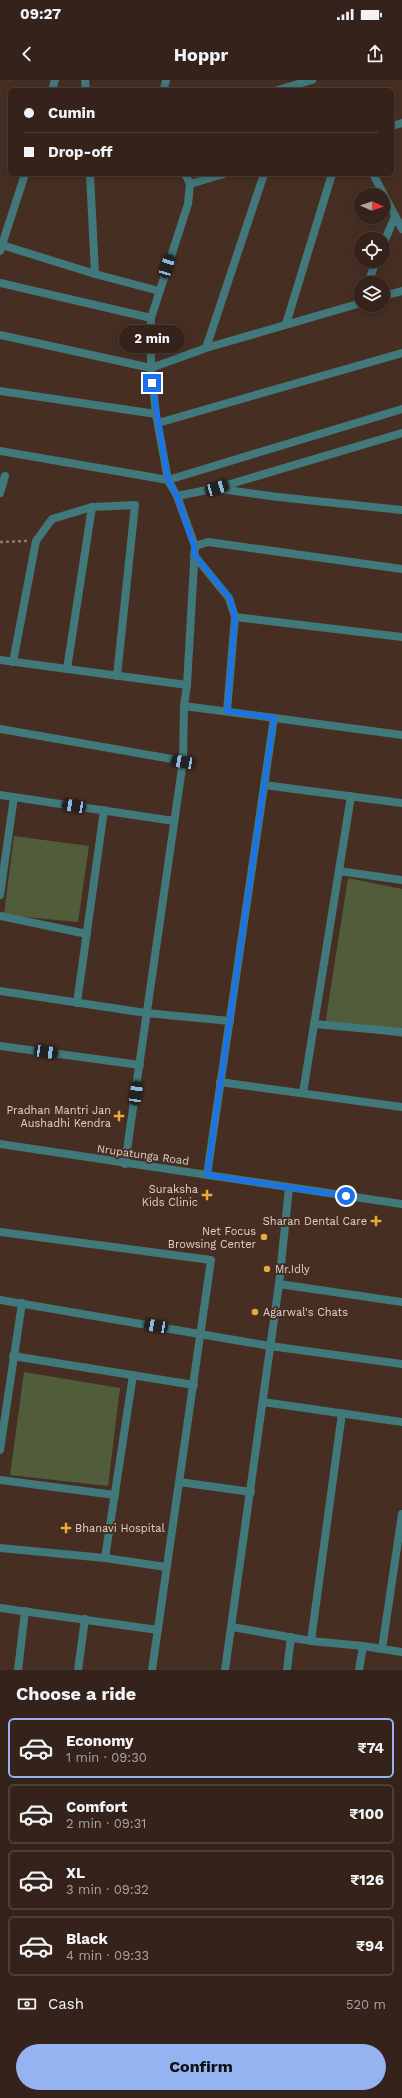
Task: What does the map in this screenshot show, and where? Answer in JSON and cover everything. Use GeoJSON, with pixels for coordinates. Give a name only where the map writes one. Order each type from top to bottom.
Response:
{"type":"FeatureCollection","features":[{"type":"Feature","properties":{"kind":"street"},"geometry":{"type":"LineString","coordinates":[[285,88],[312,80]]}},
{"type":"Feature","properties":{"kind":"street"},"geometry":{"type":"LineString","coordinates":[[24,176],[1,248],[159,291]]}},
{"type":"Feature","properties":{"kind":"street"},"geometry":{"type":"LineString","coordinates":[[90,176],[95,274]]}},
{"type":"Feature","properties":{"kind":"street"},"geometry":{"type":"LineString","coordinates":[[186,176],[190,184],[188,204],[159,291],[152,318],[151,368],[156,414],[168,480],[177,496],[194,550],[230,598],[235,617],[227,711]]}},
{"type":"Feature","properties":{"kind":"street"},"geometry":{"type":"LineString","coordinates":[[190,184],[217,176]]}},
{"type":"Feature","properties":{"kind":"street"},"geometry":{"type":"LineString","coordinates":[[206,348],[263,176]]}},
{"type":"Feature","properties":{"kind":"street"},"geometry":{"type":"LineString","coordinates":[[286,324],[331,176]]}},
{"type":"Feature","properties":{"kind":"street"},"geometry":{"type":"LineString","coordinates":[[374,176],[402,230]]}},
{"type":"Feature","properties":{"kind":"street"},"geometry":{"type":"LineString","coordinates":[[388,232],[395,216]]}},
{"type":"Feature","properties":{"kind":"street"},"geometry":{"type":"LineString","coordinates":[[0,283],[152,318]]}},
{"type":"Feature","properties":{"kind":"street"},"geometry":{"type":"LineString","coordinates":[[390,294],[402,291]]}},
{"type":"Feature","properties":{"kind":"street"},"geometry":{"type":"LineString","coordinates":[[0,335],[151,368],[206,348],[354,304]]}},
{"type":"Feature","properties":{"kind":"street"},"geometry":{"type":"LineString","coordinates":[[158,423],[402,353]]}},
{"type":"Feature","properties":{"kind":"street"},"geometry":{"type":"LineString","coordinates":[[0,391],[156,414]]}},
{"type":"Feature","properties":{"kind":"street"},"geometry":{"type":"LineString","coordinates":[[0,451],[168,480],[402,409]]}},
{"type":"Feature","properties":{"kind":"street"},"geometry":{"type":"LineString","coordinates":[[177,496],[217,488],[402,433]]}},
{"type":"Feature","properties":{"kind":"street"},"geometry":{"type":"LineString","coordinates":[[0,493],[5,476]]}},
{"type":"Feature","properties":{"kind":"street"},"geometry":{"type":"LineString","coordinates":[[217,488],[278,497],[402,510]]}},
{"type":"Feature","properties":{"kind":"street"},"geometry":{"type":"LineString","coordinates":[[13,662],[36,541],[52,519],[92,507],[135,505],[117,676]]}},
{"type":"Feature","properties":{"kind":"street"},"geometry":{"type":"LineString","coordinates":[[67,669],[92,507]]}},
{"type":"Feature","properties":{"kind":"street"},"geometry":{"type":"LineString","coordinates":[[194,550],[208,542],[402,569]]}},
{"type":"Feature","properties":{"kind":"street"},"geometry":{"type":"LineString","coordinates":[[125,1164],[183,762],[184,706],[194,550]]}},
{"type":"Feature","properties":{"kind":"street"},"geometry":{"type":"LineString","coordinates":[[235,617],[402,636]]}},
{"type":"Feature","properties":{"kind":"street"},"geometry":{"type":"LineString","coordinates":[[0,660],[186,685]]}},
{"type":"Feature","properties":{"kind":"street"},"geometry":{"type":"LineString","coordinates":[[184,706],[402,735]]}},
{"type":"Feature","properties":{"kind":"street"},"geometry":{"type":"LineString","coordinates":[[207,1175],[274,718]]}},
{"type":"Feature","properties":{"kind":"street"},"geometry":{"type":"LineString","coordinates":[[0,729],[183,762]]}},
{"type":"Feature","properties":{"kind":"street"},"geometry":{"type":"LineString","coordinates":[[264,785],[402,802]]}},
{"type":"Feature","properties":{"kind":"street"},"geometry":{"type":"LineString","coordinates":[[0,795],[174,821]]}},
{"type":"Feature","properties":{"kind":"street"},"geometry":{"type":"LineString","coordinates":[[303,1093],[351,796]]}},
{"type":"Feature","properties":{"kind":"street"},"geometry":{"type":"LineString","coordinates":[[0,895],[14,797]]}},
{"type":"Feature","properties":{"kind":"street"},"geometry":{"type":"LineString","coordinates":[[77,1003],[104,810]]}},
{"type":"Feature","properties":{"kind":"street"},"geometry":{"type":"LineString","coordinates":[[339,871],[402,880]]}},
{"type":"Feature","properties":{"kind":"street"},"geometry":{"type":"LineString","coordinates":[[0,916],[87,934]]}},
{"type":"Feature","properties":{"kind":"street"},"geometry":{"type":"LineString","coordinates":[[0,991],[146,1013],[230,1021]]}},
{"type":"Feature","properties":{"kind":"street"},"geometry":{"type":"LineString","coordinates":[[314,1024],[402,1032]]}},
{"type":"Feature","properties":{"kind":"street"},"geometry":{"type":"LineString","coordinates":[[0,1046],[140,1065]]}},
{"type":"Feature","properties":{"kind":"street"},"geometry":{"type":"LineString","coordinates":[[220,1082],[402,1107]]}},
{"type":"Feature","properties":{"kind":"street","name":"Nrupatunga Road"},"geometry":{"type":"LineString","coordinates":[[0,1144],[125,1164],[402,1204]]}},
{"type":"Feature","properties":{"kind":"street"},"geometry":{"type":"LineString","coordinates":[[225,1670],[279,1284],[289,1188]]}},
{"type":"Feature","properties":{"kind":"street"},"geometry":{"type":"LineString","coordinates":[[0,1232],[211,1260],[152,1670]]}},
{"type":"Feature","properties":{"kind":"street"},"geometry":{"type":"LineString","coordinates":[[279,1284],[402,1302]]}},
{"type":"Feature","properties":{"kind":"street"},"geometry":{"type":"LineString","coordinates":[[0,1300],[270,1346],[402,1364]]}},
{"type":"Feature","properties":{"kind":"street"},"geometry":{"type":"LineString","coordinates":[[0,1450],[22,1303]]}},
{"type":"Feature","properties":{"kind":"street"},"geometry":{"type":"LineString","coordinates":[[14,1356],[194,1385]]}},
{"type":"Feature","properties":{"kind":"street"},"geometry":{"type":"LineString","coordinates":[[105,1558],[132,1375]]}},
{"type":"Feature","properties":{"kind":"street"},"geometry":{"type":"LineString","coordinates":[[263,1402],[402,1422]]}},
{"type":"Feature","properties":{"kind":"street"},"geometry":{"type":"LineString","coordinates":[[311,1641],[342,1414]]}},
{"type":"Feature","properties":{"kind":"street"},"geometry":{"type":"LineString","coordinates":[[0,1480],[115,1495]]}},
{"type":"Feature","properties":{"kind":"street"},"geometry":{"type":"LineString","coordinates":[[179,1482],[250,1492]]}},
{"type":"Feature","properties":{"kind":"street"},"geometry":{"type":"LineString","coordinates":[[382,1649],[399,1552],[402,1514]]}},
{"type":"Feature","properties":{"kind":"street"},"geometry":{"type":"LineString","coordinates":[[0,1548],[105,1558],[166,1567]]}},
{"type":"Feature","properties":{"kind":"street"},"geometry":{"type":"LineString","coordinates":[[0,1608],[158,1630]]}},
{"type":"Feature","properties":{"kind":"street"},"geometry":{"type":"LineString","coordinates":[[18,1670],[25,1611]]}},
{"type":"Feature","properties":{"kind":"street"},"geometry":{"type":"LineString","coordinates":[[78,1670],[85,1620]]}},
{"type":"Feature","properties":{"kind":"street"},"geometry":{"type":"LineString","coordinates":[[232,1628],[311,1641],[363,1646],[402,1652]]}},
{"type":"Feature","properties":{"kind":"street"},"geometry":{"type":"LineString","coordinates":[[287,1670],[291,1637]]}},
{"type":"Feature","properties":{"kind":"street"},"geometry":{"type":"LineString","coordinates":[[359,1670],[363,1646]]}},
{"type":"Feature","properties":{"kind":"path"},"geometry":{"type":"LineString","coordinates":[[0,542],[36,541]]}},
{"type":"Feature","properties":{"kind":"green space"},"geometry":{"type":"Polygon","coordinates":[[[14,836],[89,846],[78,922],[4,915],[14,836]]]}},
{"type":"Feature","properties":{"kind":"green space"},"geometry":{"type":"Polygon","coordinates":[[[348,878],[402,889],[402,1037],[325,1025],[348,878]]]}},
{"type":"Feature","properties":{"kind":"green space"},"geometry":{"type":"Polygon","coordinates":[[[24,1372],[120,1388],[108,1486],[10,1475],[24,1372]]]}},
{"type":"Feature","properties":{"kind":"place","name":"Pradhan Mantri Jan Aushadhi Kendra"},"geometry":{"type":"Point","coordinates":[119,1116]}},
{"type":"Feature","properties":{"kind":"place","name":"Suraksha Kids Clinic"},"geometry":{"type":"Point","coordinates":[207,1195]}},
{"type":"Feature","properties":{"kind":"place","name":"Sharan Dental Care"},"geometry":{"type":"Point","coordinates":[376,1221]}},
{"type":"Feature","properties":{"kind":"place","name":"Net Focus Browsing Center"},"geometry":{"type":"Point","coordinates":[264,1237]}},
{"type":"Feature","properties":{"kind":"place","name":"Mr.Idly"},"geometry":{"type":"Point","coordinates":[267,1269]}},
{"type":"Feature","properties":{"kind":"place","name":"Agarwal's Chats"},"geometry":{"type":"Point","coordinates":[255,1312]}},
{"type":"Feature","properties":{"kind":"place","name":"Bhanavi Hospital"},"geometry":{"type":"Point","coordinates":[66,1528]}},
{"type":"Feature","properties":{"kind":"route"},"geometry":{"type":"LineString","coordinates":[[152,383],[168,480],[177,496],[194,546],[194,554],[218,581],[230,598],[235,617],[227,711],[274,718],[207,1175],[346,1196]]}}]}
